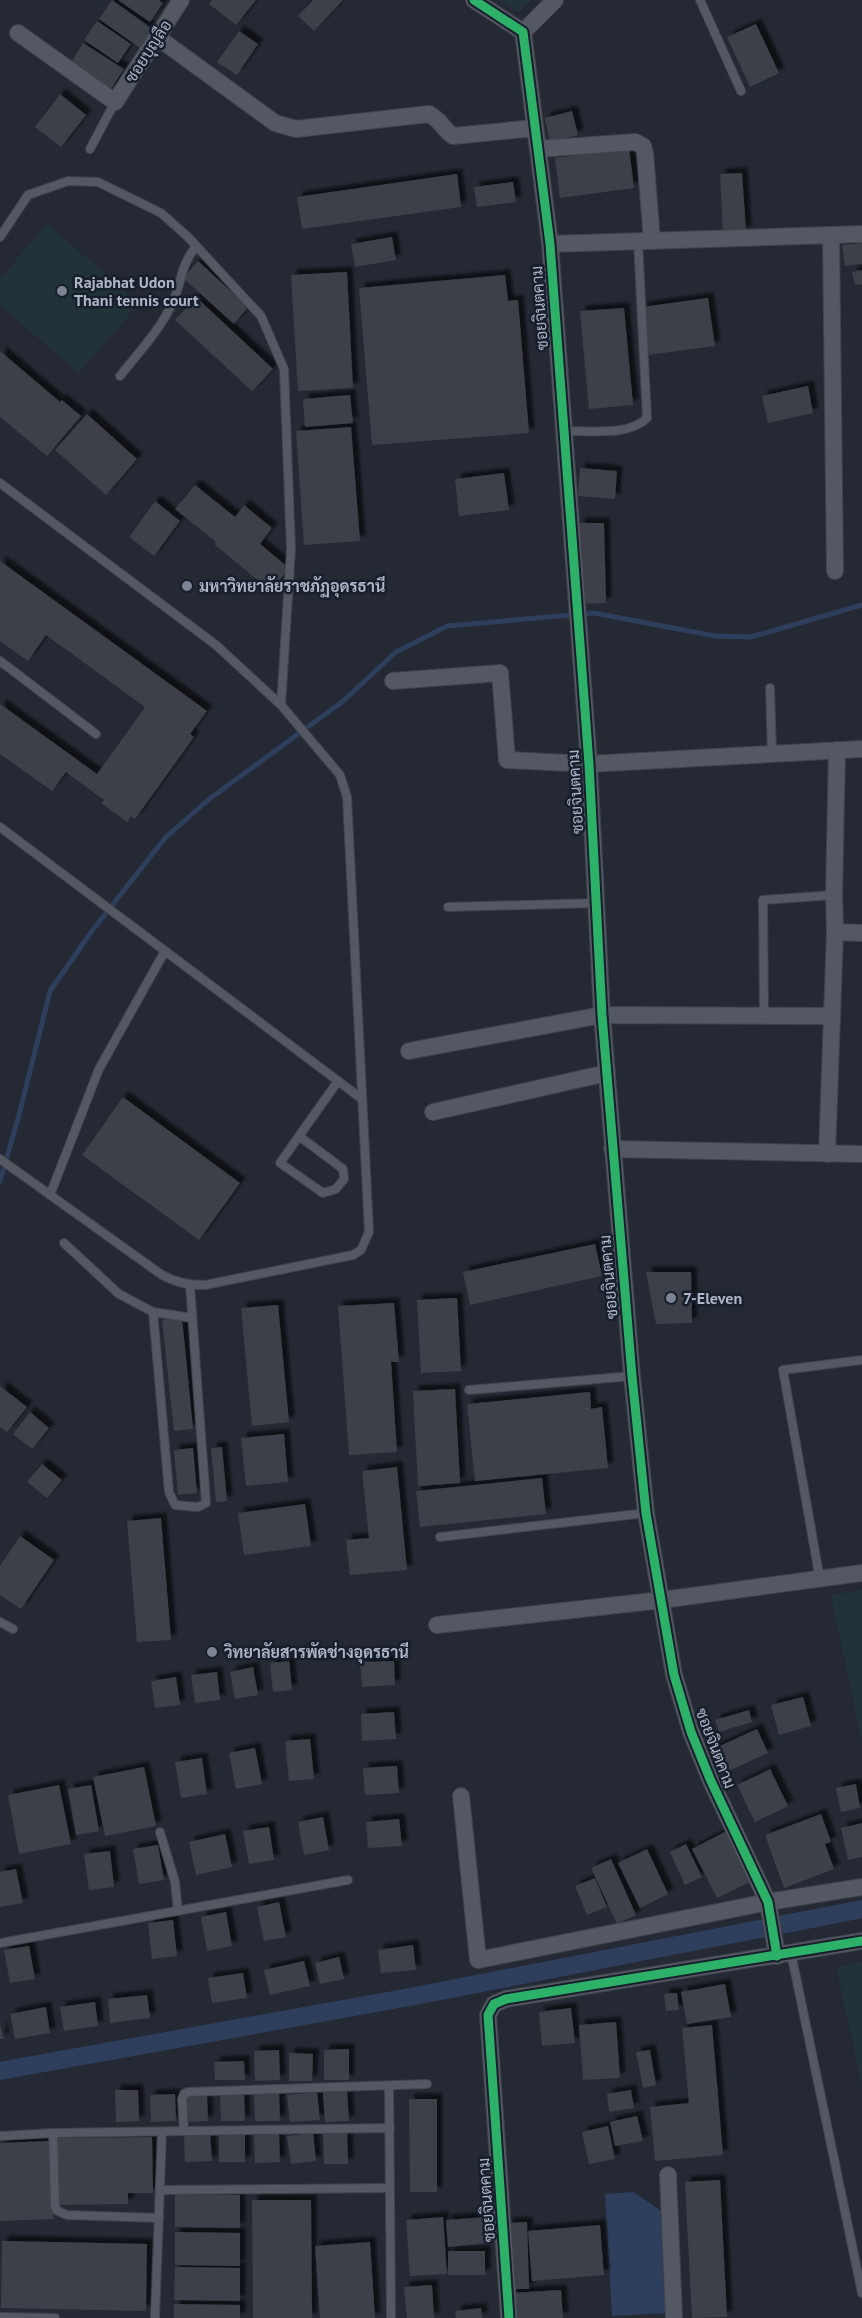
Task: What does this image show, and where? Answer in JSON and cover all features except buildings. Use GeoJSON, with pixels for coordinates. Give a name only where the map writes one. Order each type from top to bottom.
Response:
{"type":"FeatureCollection","features":[{"type":"Feature","properties":{"kind":"street"},"geometry":{"type":"LineString","coordinates":[[474,0],[523,32],[555,0]]}},
{"type":"Feature","properties":{"kind":"street","name":"ซอยบุญลือ"},"geometry":{"type":"LineString","coordinates":[[115,102],[179,1]]}},
{"type":"Feature","properties":{"kind":"street","name":"ซอยจินตคาม"},"geometry":{"type":"LineString","coordinates":[[509,2318],[488,2015],[494,2004],[506,1999],[784,1954],[774,1938],[769,1906],[710,1779],[691,1732],[674,1675],[646,1513],[612,1149],[602,1015],[589,764],[550,244],[523,32]]}},
{"type":"Feature","properties":{"kind":"street"},"geometry":{"type":"LineString","coordinates":[[18,33],[115,102]]}},
{"type":"Feature","properties":{"kind":"street"},"geometry":{"type":"LineString","coordinates":[[158,37],[274,123],[296,129],[429,114],[440,119],[445,130],[453,136],[535,128]]}},
{"type":"Feature","properties":{"kind":"street"},"geometry":{"type":"LineString","coordinates":[[538,149],[635,142],[643,146],[645,153],[645,241]]}},
{"type":"Feature","properties":{"kind":"street"},"geometry":{"type":"LineString","coordinates":[[550,244],[862,234]]}},
{"type":"Feature","properties":{"kind":"street"},"geometry":{"type":"LineString","coordinates":[[831,236],[835,571]]}},
{"type":"Feature","properties":{"kind":"street"},"geometry":{"type":"LineString","coordinates":[[393,681],[500,673],[507,759],[589,764],[862,749]]}},
{"type":"Feature","properties":{"kind":"street"},"geometry":{"type":"LineString","coordinates":[[827,1154],[835,932],[837,750]]}},
{"type":"Feature","properties":{"kind":"street"},"geometry":{"type":"LineString","coordinates":[[835,932],[862,933]]}},
{"type":"Feature","properties":{"kind":"street"},"geometry":{"type":"LineString","coordinates":[[409,1051],[602,1015],[832,1016]]}},
{"type":"Feature","properties":{"kind":"street"},"geometry":{"type":"LineString","coordinates":[[433,1112],[607,1073]]}},
{"type":"Feature","properties":{"kind":"street"},"geometry":{"type":"LineString","coordinates":[[612,1149],[862,1154]]}},
{"type":"Feature","properties":{"kind":"street"},"geometry":{"type":"LineString","coordinates":[[437,1625],[662,1600],[862,1573]]}},
{"type":"Feature","properties":{"kind":"street"},"geometry":{"type":"LineString","coordinates":[[461,1796],[478,1960],[862,1887]]}},
{"type":"Feature","properties":{"kind":"street"},"geometry":{"type":"LineString","coordinates":[[784,1954],[862,1941]]}},
{"type":"Feature","properties":{"kind":"street"},"geometry":{"type":"LineString","coordinates":[[668,2175],[674,2318]]}},
{"type":"Feature","properties":{"kind":"lane"},"geometry":{"type":"LineString","coordinates":[[700,0],[741,92]]}},
{"type":"Feature","properties":{"kind":"lane"},"geometry":{"type":"LineString","coordinates":[[90,149],[115,102]]}},
{"type":"Feature","properties":{"kind":"lane"},"geometry":{"type":"LineString","coordinates":[[0,237],[28,195],[68,181],[98,182],[161,213],[196,246],[261,316],[284,369],[291,549],[282,705]]}},
{"type":"Feature","properties":{"kind":"lane"},"geometry":{"type":"LineString","coordinates":[[564,430],[617,430],[639,426],[647,418],[645,241]]}},
{"type":"Feature","properties":{"kind":"lane"},"geometry":{"type":"LineString","coordinates":[[120,376],[154,332],[173,302],[185,260],[196,246]]}},
{"type":"Feature","properties":{"kind":"lane"},"geometry":{"type":"LineString","coordinates":[[0,483],[216,645],[282,705],[340,775],[347,797],[369,1232],[361,1250],[353,1255],[206,1285],[190,1285],[176,1282],[162,1275],[0,1159]]}},
{"type":"Feature","properties":{"kind":"lane"},"geometry":{"type":"LineString","coordinates":[[0,661],[96,734]]}},
{"type":"Feature","properties":{"kind":"lane"},"geometry":{"type":"LineString","coordinates":[[770,688],[772,754]]}},
{"type":"Feature","properties":{"kind":"lane"},"geometry":{"type":"LineString","coordinates":[[0,827],[362,1099]]}},
{"type":"Feature","properties":{"kind":"lane"},"geometry":{"type":"LineString","coordinates":[[764,1014],[763,900],[834,895]]}},
{"type":"Feature","properties":{"kind":"lane"},"geometry":{"type":"LineString","coordinates":[[448,907],[596,903]]}},
{"type":"Feature","properties":{"kind":"lane"},"geometry":{"type":"LineString","coordinates":[[50,1195],[99,1069],[165,951]]}},
{"type":"Feature","properties":{"kind":"lane"},"geometry":{"type":"LineString","coordinates":[[298,1136],[343,1169],[344,1179],[336,1189],[323,1193],[280,1163],[298,1136],[338,1081]]}},
{"type":"Feature","properties":{"kind":"lane"},"geometry":{"type":"LineString","coordinates":[[64,1242],[119,1293],[153,1312],[192,1318]]}},
{"type":"Feature","properties":{"kind":"lane"},"geometry":{"type":"LineString","coordinates":[[153,1312],[169,1492],[175,1505],[198,1507],[206,1503],[190,1285]]}},
{"type":"Feature","properties":{"kind":"lane"},"geometry":{"type":"LineString","coordinates":[[820,1580],[783,1370],[862,1360]]}},
{"type":"Feature","properties":{"kind":"lane"},"geometry":{"type":"LineString","coordinates":[[468,1390],[632,1376]]}},
{"type":"Feature","properties":{"kind":"lane"},"geometry":{"type":"LineString","coordinates":[[440,1537],[646,1513]]}},
{"type":"Feature","properties":{"kind":"lane"},"geometry":{"type":"LineString","coordinates":[[0,1622],[13,1629]]}},
{"type":"Feature","properties":{"kind":"lane"},"geometry":{"type":"LineString","coordinates":[[160,1832],[175,1882],[178,1911]]}},
{"type":"Feature","properties":{"kind":"lane"},"geometry":{"type":"LineString","coordinates":[[0,1943],[348,1880]]}},
{"type":"Feature","properties":{"kind":"lane"},"geometry":{"type":"LineString","coordinates":[[784,1954],[862,2293]]}},
{"type":"Feature","properties":{"kind":"lane"},"geometry":{"type":"LineString","coordinates":[[184,2131],[182,2099],[184,2094],[189,2092],[427,2084]]}},
{"type":"Feature","properties":{"kind":"lane"},"geometry":{"type":"LineString","coordinates":[[389,2086],[391,2318]]}},
{"type":"Feature","properties":{"kind":"lane"},"geometry":{"type":"LineString","coordinates":[[0,2136],[53,2133],[390,2128]]}},
{"type":"Feature","properties":{"kind":"lane"},"geometry":{"type":"LineString","coordinates":[[155,2318],[162,2132]]}},
{"type":"Feature","properties":{"kind":"lane"},"geometry":{"type":"LineString","coordinates":[[53,2133],[55,2206],[58,2211],[67,2215],[159,2218]]}},
{"type":"Feature","properties":{"kind":"lane"},"geometry":{"type":"LineString","coordinates":[[160,2190],[390,2188]]}},
{"type":"Feature","properties":{"kind":"lane"},"geometry":{"type":"LineString","coordinates":[[0,2317],[55,2318]]}},
{"type":"Feature","properties":{"kind":"shaded area"},"geometry":{"type":"Polygon","coordinates":[[[499,0],[531,0],[519,12],[499,0]]]}},
{"type":"Feature","properties":{"kind":"shaded area","name":"Rajabhat Udon Thani tennis court"},"geometry":{"type":"Polygon","coordinates":[[[47,224],[139,303],[79,373],[0,305],[0,279],[47,224]]]}},
{"type":"Feature","properties":{"kind":"shaded area"},"geometry":{"type":"Polygon","coordinates":[[[862,1590],[862,1742],[831,1595],[862,1590]]]}},
{"type":"Feature","properties":{"kind":"shaded area"},"geometry":{"type":"Polygon","coordinates":[[[862,1962],[862,2085],[836,1967],[862,1962]]]}},
{"type":"Feature","properties":{"kind":"water"},"geometry":{"type":"Polygon","coordinates":[[[634,2192],[661,2211],[667,2313],[612,2316],[605,2194],[634,2192]]]}},
{"type":"Feature","properties":{"kind":"waterway"},"geometry":{"type":"LineString","coordinates":[[0,1181],[50,991],[92,931],[165,838],[208,800],[342,702],[396,652],[447,626],[594,613],[715,636],[751,637],[862,605]]}},
{"type":"Feature","properties":{"kind":"waterway"},"geometry":{"type":"LineString","coordinates":[[0,2071],[415,1996],[862,1909]]}},
{"type":"Feature","properties":{"kind":"cycle path"},"geometry":{"type":"LineString","coordinates":[[474,0],[523,32],[550,244],[589,764],[602,1015],[632,1376],[646,1513],[674,1675],[691,1732],[710,1779],[768,1902],[777,1956]]}},
{"type":"Feature","properties":{"kind":"cycle path"},"geometry":{"type":"LineString","coordinates":[[509,2318],[488,2015],[494,2004],[506,1999],[862,1941]]}},
{"type":"Feature","properties":{"kind":"place","name":"Rajabhat Udon Thani tennis court"},"geometry":{"type":"Point","coordinates":[62,291]}},
{"type":"Feature","properties":{"kind":"place","name":"มหาวิทยาลัยราชภัฏอุดรธานี"},"geometry":{"type":"Point","coordinates":[187,586]}},
{"type":"Feature","properties":{"kind":"place","name":"7-Eleven"},"geometry":{"type":"Point","coordinates":[671,1298]}},
{"type":"Feature","properties":{"kind":"place","name":"วิทยาลัยสารพัดช่างอุดรธานี"},"geometry":{"type":"Point","coordinates":[212,1652]}}]}
